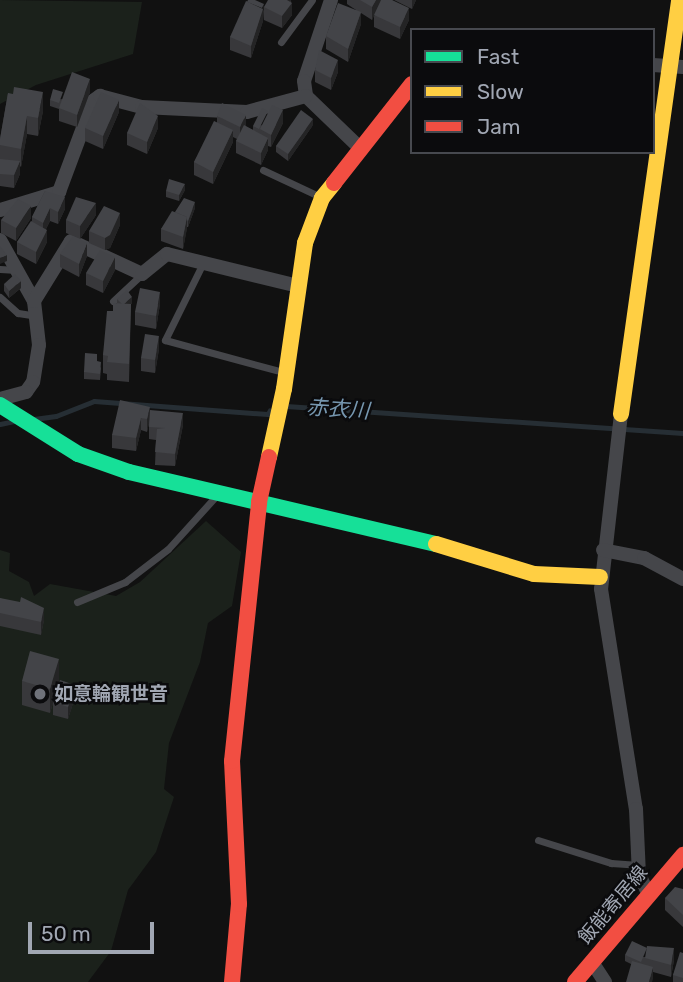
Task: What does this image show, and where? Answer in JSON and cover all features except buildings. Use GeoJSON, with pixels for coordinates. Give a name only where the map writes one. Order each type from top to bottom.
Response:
{"type":"FeatureCollection","features":[{"type":"Feature","properties":{"kind":"street"},"geometry":{"type":"LineString","coordinates":[[331,0],[304,81],[306,96],[361,149]]}},
{"type":"Feature","properties":{"kind":"street"},"geometry":{"type":"LineString","coordinates":[[649,895],[638,865],[636,809],[618,714],[600,577],[621,414],[677,66],[679,0]]}},
{"type":"Feature","properties":{"kind":"street"},"geometry":{"type":"LineString","coordinates":[[655,65],[677,66]]}},
{"type":"Feature","properties":{"kind":"street"},"geometry":{"type":"LineString","coordinates":[[232,982],[239,904],[232,761],[259,502],[287,374],[298,286],[312,217],[322,198],[410,87]]}},
{"type":"Feature","properties":{"kind":"street"},"geometry":{"type":"LineString","coordinates":[[0,211],[59,192],[93,101],[100,96],[142,107],[247,112],[306,96]]}},
{"type":"Feature","properties":{"kind":"street"},"geometry":{"type":"LineString","coordinates":[[0,240],[34,301],[39,345],[33,382],[26,392],[0,402]]}},
{"type":"Feature","properties":{"kind":"street"},"geometry":{"type":"LineString","coordinates":[[34,301],[71,241],[142,274],[167,254],[298,286]]}},
{"type":"Feature","properties":{"kind":"street"},"geometry":{"type":"LineString","coordinates":[[0,402],[78,454],[129,472],[217,495],[407,534],[501,567],[534,574],[600,577]]}},
{"type":"Feature","properties":{"kind":"street"},"geometry":{"type":"LineString","coordinates":[[603,550],[644,558],[683,579]]}},
{"type":"Feature","properties":{"kind":"street","name":"飯能寄居線"},"geometry":{"type":"LineString","coordinates":[[575,982],[683,856]]}},
{"type":"Feature","properties":{"kind":"street"},"geometry":{"type":"LineString","coordinates":[[593,962],[606,982]]}},
{"type":"Feature","properties":{"kind":"lane"},"geometry":{"type":"LineString","coordinates":[[281,42],[312,0]]}},
{"type":"Feature","properties":{"kind":"lane"},"geometry":{"type":"LineString","coordinates":[[263,170],[322,198]]}},
{"type":"Feature","properties":{"kind":"lane"},"geometry":{"type":"LineString","coordinates":[[203,263],[165,340],[287,374]]}},
{"type":"Feature","properties":{"kind":"lane"},"geometry":{"type":"LineString","coordinates":[[0,269],[18,270]]}},
{"type":"Feature","properties":{"kind":"lane"},"geometry":{"type":"LineString","coordinates":[[113,301],[142,274]]}},
{"type":"Feature","properties":{"kind":"lane"},"geometry":{"type":"LineString","coordinates":[[0,297],[18,313],[37,316]]}},
{"type":"Feature","properties":{"kind":"lane"},"geometry":{"type":"LineString","coordinates":[[77,602],[125,582],[168,549],[217,495]]}},
{"type":"Feature","properties":{"kind":"lane"},"geometry":{"type":"LineString","coordinates":[[538,840],[611,863],[638,865]]}},
{"type":"Feature","properties":{"kind":"shaded area"},"geometry":{"type":"Polygon","coordinates":[[[0,0],[142,2],[133,54],[36,85],[0,104],[0,0]]]}},
{"type":"Feature","properties":{"kind":"shaded area"},"geometry":{"type":"Polygon","coordinates":[[[206,521],[241,552],[232,606],[208,623],[200,662],[169,743],[164,789],[174,797],[156,852],[128,890],[111,951],[88,982],[0,982],[0,550],[10,553],[9,571],[29,582],[34,596],[50,584],[116,596],[140,582],[206,521]]]}},
{"type":"Feature","properties":{"kind":"waterway","name":"赤衣川"},"geometry":{"type":"LineString","coordinates":[[34,419],[56,416],[94,401],[268,414],[270,410]]}},
{"type":"Feature","properties":{"kind":"waterway","name":"赤衣川"},"geometry":{"type":"LineString","coordinates":[[286,406],[683,433]]}},
{"type":"Feature","properties":{"kind":"waterway","name":"赤衣川"},"geometry":{"type":"LineString","coordinates":[[0,424],[14,421]]}},
{"type":"Feature","properties":{"kind":"traffic: fast"},"geometry":{"type":"LineString","coordinates":[[0,405],[78,454],[129,472],[436,544]]}},
{"type":"Feature","properties":{"kind":"traffic: slow"},"geometry":{"type":"LineString","coordinates":[[621,414],[679,0]]}},
{"type":"Feature","properties":{"kind":"traffic: slow"},"geometry":{"type":"LineString","coordinates":[[269,457],[284,389],[305,243],[322,198],[334,183]]}},
{"type":"Feature","properties":{"kind":"traffic: slow"},"geometry":{"type":"LineString","coordinates":[[436,544],[534,574],[600,577]]}},
{"type":"Feature","properties":{"kind":"traffic: jam"},"geometry":{"type":"LineString","coordinates":[[334,183],[410,87]]}},
{"type":"Feature","properties":{"kind":"traffic: jam"},"geometry":{"type":"LineString","coordinates":[[232,982],[239,904],[232,761],[259,502],[269,457]]}},
{"type":"Feature","properties":{"kind":"traffic: jam"},"geometry":{"type":"LineString","coordinates":[[575,982],[683,855]]}},
{"type":"Feature","properties":{"kind":"place","name":"如意輪観世音"},"geometry":{"type":"Point","coordinates":[40,694]}}]}
